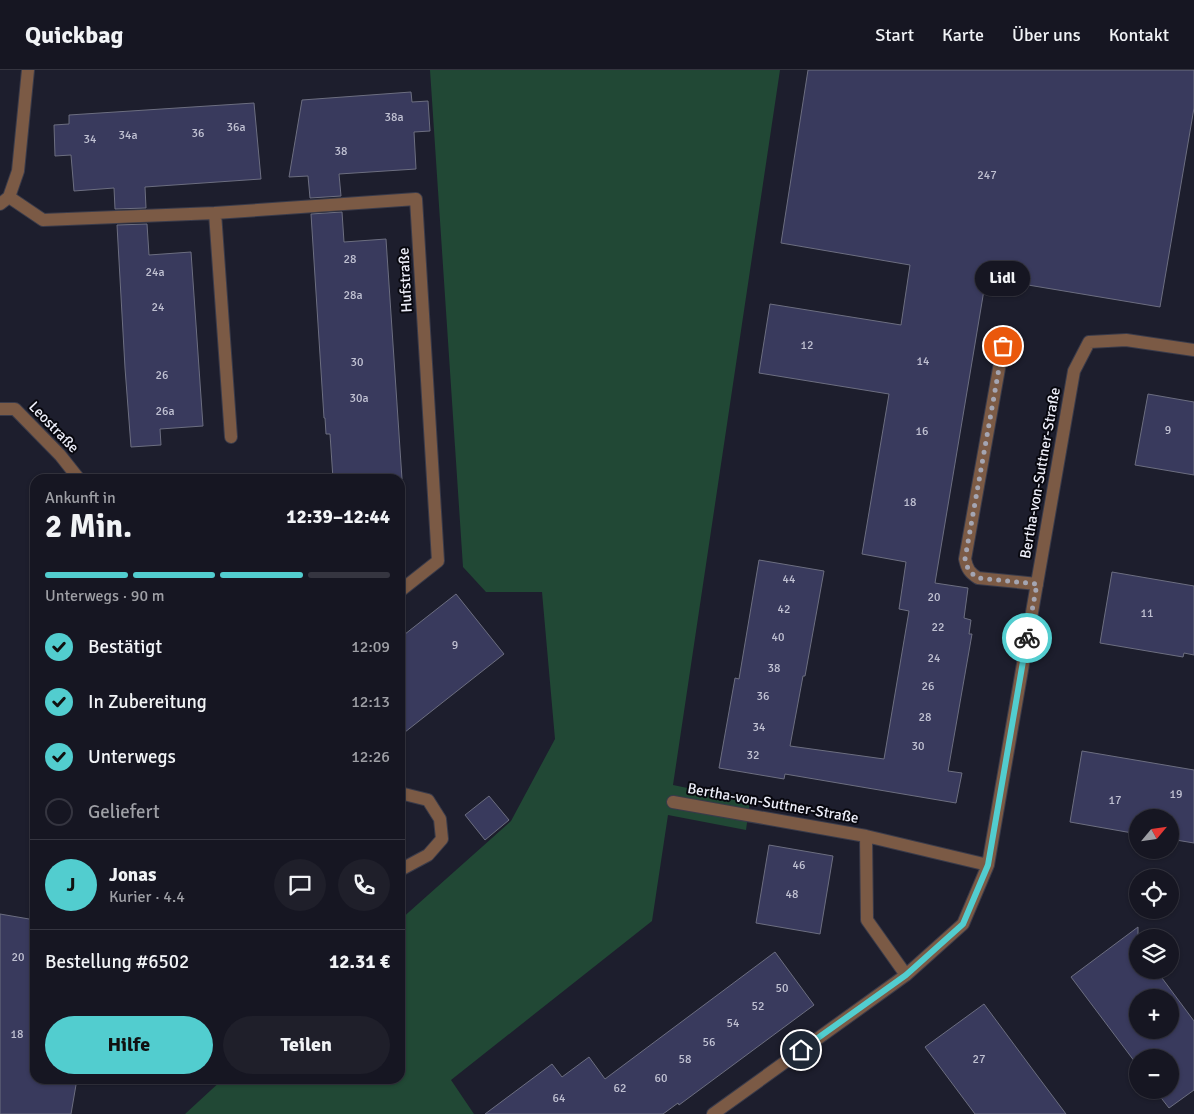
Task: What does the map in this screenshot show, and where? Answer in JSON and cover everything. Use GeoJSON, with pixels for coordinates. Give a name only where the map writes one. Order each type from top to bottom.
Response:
{"type":"FeatureCollection","features":[{"type":"Feature","properties":{"kind":"street","name":"Hufstraße"},"geometry":{"type":"LineString","coordinates":[[28,70],[18,171],[4,200],[43,220],[215,213],[416,199],[438,561],[405,587]]}},
{"type":"Feature","properties":{"kind":"street"},"geometry":{"type":"LineString","coordinates":[[215,213],[230,437]]}},
{"type":"Feature","properties":{"kind":"street","name":"Bertha-von-Suttner-Straße"},"geometry":{"type":"LineString","coordinates":[[713,1114],[906,975],[963,924],[988,865],[1074,371],[1089,342],[1126,340],[1194,350]]}},
{"type":"Feature","properties":{"kind":"street"},"geometry":{"type":"LineString","coordinates":[[1003,346],[965,559],[966,566],[971,574],[978,578],[1037,584]]}},
{"type":"Feature","properties":{"kind":"street","name":"Leostraße"},"geometry":{"type":"LineString","coordinates":[[0,409],[15,410],[60,455],[75,474]]}},
{"type":"Feature","properties":{"kind":"street"},"geometry":{"type":"LineString","coordinates":[[405,794],[428,800],[440,819],[442,839],[428,855],[405,867]]}},
{"type":"Feature","properties":{"kind":"street","name":"Bertha-von-Suttner-Straße"},"geometry":{"type":"LineString","coordinates":[[673,802],[866,836],[988,865]]}},
{"type":"Feature","properties":{"kind":"street","name":"Bertha-von-Suttner-Straße"},"geometry":{"type":"LineString","coordinates":[[866,836],[867,920],[906,975]]}},
{"type":"Feature","properties":{"kind":"green space"},"geometry":{"type":"Polygon","coordinates":[[[430,70],[780,70],[673,785],[750,801],[746,830],[668,815],[652,921],[451,1080],[474,1114],[185,1114],[218,1084],[405,1084],[405,916],[511,821],[555,739],[542,592],[486,592],[463,567],[430,70]]]}},
{"type":"Feature","properties":{"kind":"building"},"geometry":{"type":"Polygon","coordinates":[[[808,70],[1194,70],[1194,108],[1160,307],[986,278],[935,583],[968,588],[964,618],[971,620],[969,634],[972,634],[948,771],[962,773],[956,803],[785,774],[784,779],[719,768],[735,678],[739,679],[759,560],[824,571],[790,746],[884,759],[909,611],[899,609],[906,562],[862,554],[889,394],[759,373],[770,304],[901,325],[910,265],[781,243],[808,70]]]}},
{"type":"Feature","properties":{"kind":"building"},"geometry":{"type":"Polygon","coordinates":[[[411,92],[412,102],[428,101],[430,131],[414,132],[416,169],[339,174],[341,196],[310,198],[308,176],[289,177],[302,100],[411,92]]]}},
{"type":"Feature","properties":{"kind":"building"},"geometry":{"type":"Polygon","coordinates":[[[254,103],[261,179],[145,187],[146,208],[115,209],[114,188],[74,191],[71,155],[55,156],[54,125],[69,124],[69,115],[254,103]]]}},
{"type":"Feature","properties":{"kind":"building"},"geometry":{"type":"Polygon","coordinates":[[[342,212],[344,242],[386,239],[402,474],[333,474],[330,434],[326,434],[324,418],[311,214],[342,212]]]}},
{"type":"Feature","properties":{"kind":"building"},"geometry":{"type":"Polygon","coordinates":[[[147,224],[149,255],[191,252],[203,426],[160,429],[161,445],[131,447],[117,225],[147,224]]]}},
{"type":"Feature","properties":{"kind":"building"},"geometry":{"type":"Polygon","coordinates":[[[1148,394],[1194,402],[1194,475],[1135,465],[1148,394]]]}},
{"type":"Feature","properties":{"kind":"building"},"geometry":{"type":"Polygon","coordinates":[[[1112,572],[1194,586],[1194,655],[1184,653],[1183,657],[1100,643],[1112,572]]]}},
{"type":"Feature","properties":{"kind":"building"},"geometry":{"type":"Polygon","coordinates":[[[456,594],[504,654],[405,732],[405,634],[456,594]]]}},
{"type":"Feature","properties":{"kind":"building"},"geometry":{"type":"Polygon","coordinates":[[[1082,751],[1194,770],[1194,843],[1179,840],[1179,809],[1129,809],[1129,832],[1070,822],[1082,751]]]}},
{"type":"Feature","properties":{"kind":"building"},"geometry":{"type":"Polygon","coordinates":[[[489,796],[509,820],[485,840],[465,815],[489,796]]]}},
{"type":"Feature","properties":{"kind":"building"},"geometry":{"type":"Polygon","coordinates":[[[769,845],[833,856],[820,934],[756,923],[769,845]]]}},
{"type":"Feature","properties":{"kind":"building"},"geometry":{"type":"Polygon","coordinates":[[[0,914],[30,919],[30,1084],[76,1084],[71,1114],[0,1114],[0,914]]]}},
{"type":"Feature","properties":{"kind":"building"},"geometry":{"type":"Polygon","coordinates":[[[1129,934],[1129,979],[1163,979],[1170,989],[1129,989],[1129,1039],[1179,1039],[1179,1001],[1194,1021],[1194,1090],[1169,1108],[1162,1099],[1179,1099],[1179,1049],[1129,1049],[1129,1054],[1071,977],[1129,934]]]}},
{"type":"Feature","properties":{"kind":"building"},"geometry":{"type":"Polygon","coordinates":[[[775,952],[814,1005],[679,1105],[678,1103],[663,1114],[485,1114],[552,1064],[562,1077],[589,1057],[605,1079],[775,952]]]}},
{"type":"Feature","properties":{"kind":"building"},"geometry":{"type":"Polygon","coordinates":[[[984,1004],[1066,1114],[975,1114],[925,1047],[984,1004]]]}},
{"type":"Feature","properties":{"kind":"way so far"},"geometry":{"type":"LineString","coordinates":[[1003,346],[965,559],[966,566],[971,574],[978,578],[1037,584],[1027,638]]}},
{"type":"Feature","properties":{"kind":"place","name":"Lidl"},"geometry":{"type":"Point","coordinates":[1003,346]}},
{"type":"Feature","properties":{"kind":"route"},"geometry":{"type":"LineString","coordinates":[[801,1050],[906,975],[963,924],[988,865],[1027,638]]}}]}
